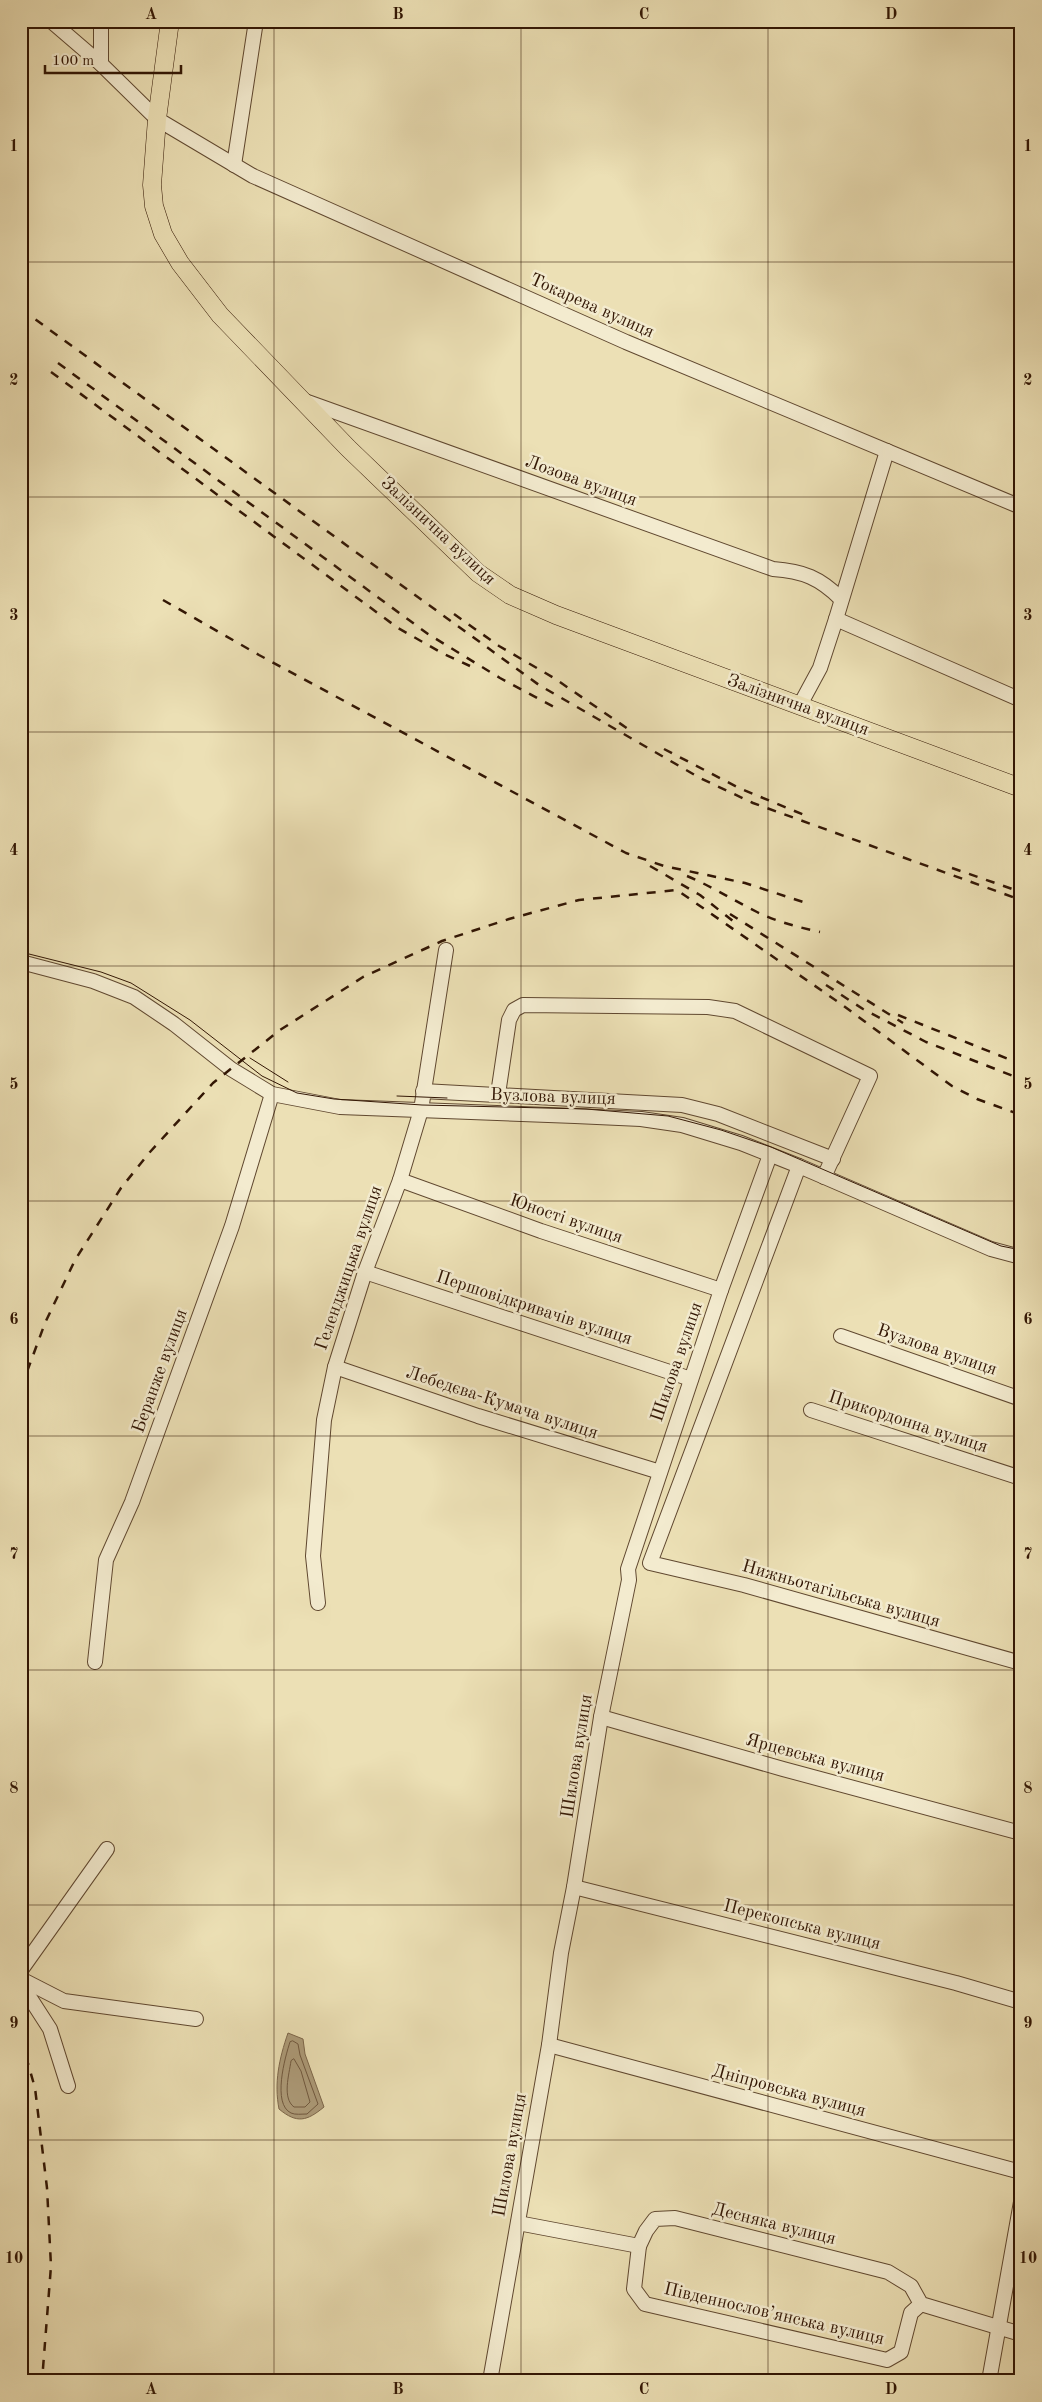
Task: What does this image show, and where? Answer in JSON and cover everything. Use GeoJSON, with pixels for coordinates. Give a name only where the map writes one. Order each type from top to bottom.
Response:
{"type":"FeatureCollection","features":[{"type":"Feature","properties":{"kind":"main road","name":"Залізнична вулиця"},"geometry":{"type":"LineString","coordinates":[[170,21],[157,119],[152,185],[154,206],[163,234],[180,263],[220,315],[348,448],[478,573],[510,595],[556,615],[1021,788]]}},
{"type":"Feature","properties":{"kind":"street","name":"Токарева вулиця"},"geometry":{"type":"LineString","coordinates":[[51,21],[102,64],[157,119],[234,165],[336,214],[626,342],[1021,507]]}},
{"type":"Feature","properties":{"kind":"street"},"geometry":{"type":"LineString","coordinates":[[101,21],[102,64]]}},
{"type":"Feature","properties":{"kind":"street"},"geometry":{"type":"LineString","coordinates":[[234,165],[256,21]]}},
{"type":"Feature","properties":{"kind":"street","name":"Лозова вулиця"},"geometry":{"type":"LineString","coordinates":[[304,401],[773,569],[803,574],[822,582],[841,599]]}},
{"type":"Feature","properties":{"kind":"street"},"geometry":{"type":"LineString","coordinates":[[800,705],[820,668],[887,451]]}},
{"type":"Feature","properties":{"kind":"street"},"geometry":{"type":"LineString","coordinates":[[836,619],[1021,700]]}},
{"type":"Feature","properties":{"kind":"street","name":"Геленджицька вулиця"},"geometry":{"type":"LineString","coordinates":[[318,1603],[313,1556],[324,1420],[334,1367],[365,1272],[400,1180],[421,1110],[446,950]]}},
{"type":"Feature","properties":{"kind":"street","name":"Вузлова вулиця"},"geometry":{"type":"LineString","coordinates":[[21,962],[100,984],[134,997],[174,1024],[231,1069],[272,1094],[340,1108],[656,1121],[694,1128],[741,1143],[799,1166],[991,1249],[1021,1257]]}},
{"type":"Feature","properties":{"kind":"street"},"geometry":{"type":"LineString","coordinates":[[498,1094],[509,1020],[514,1010],[524,1005],[708,1007],[735,1012],[870,1076],[824,1177]]}},
{"type":"Feature","properties":{"kind":"street"},"geometry":{"type":"LineString","coordinates":[[423,1091],[682,1105],[718,1114],[833,1159]]}},
{"type":"Feature","properties":{"kind":"street","name":"Беранже вулиця"},"geometry":{"type":"LineString","coordinates":[[95,1662],[106,1560],[132,1502],[232,1226],[272,1094]]}},
{"type":"Feature","properties":{"kind":"street","name":"Шилова вулиця"},"geometry":{"type":"LineString","coordinates":[[490,2381],[549,2045],[561,1954],[574,1888],[601,1717],[629,1580],[628,1570],[721,1290],[770,1155]]}},
{"type":"Feature","properties":{"kind":"street","name":"Нижньотагільська вулиця"},"geometry":{"type":"LineString","coordinates":[[799,1166],[650,1564],[744,1585],[1021,1663]]}},
{"type":"Feature","properties":{"kind":"street","name":"Юності вулиця"},"geometry":{"type":"LineString","coordinates":[[400,1180],[541,1231],[721,1290]]}},
{"type":"Feature","properties":{"kind":"street","name":"Першовідкривачів вулиця"},"geometry":{"type":"LineString","coordinates":[[365,1272],[691,1379]]}},
{"type":"Feature","properties":{"kind":"street","name":"Вузлова вулиця"},"geometry":{"type":"LineString","coordinates":[[841,1336],[1021,1399]]}},
{"type":"Feature","properties":{"kind":"street","name":"Лебедєва-Кумача вулиця"},"geometry":{"type":"LineString","coordinates":[[334,1367],[478,1416],[660,1472]]}},
{"type":"Feature","properties":{"kind":"street","name":"Прикордонна вулиця"},"geometry":{"type":"LineString","coordinates":[[812,1410],[1021,1478]]}},
{"type":"Feature","properties":{"kind":"street","name":"Ярцевська вулиця"},"geometry":{"type":"LineString","coordinates":[[601,1717],[783,1769],[1021,1833]]}},
{"type":"Feature","properties":{"kind":"street"},"geometry":{"type":"LineString","coordinates":[[21,1970],[107,1849]]}},
{"type":"Feature","properties":{"kind":"street","name":"Перекопська вулиця"},"geometry":{"type":"LineString","coordinates":[[574,1888],[956,1983],[1021,2002]]}},
{"type":"Feature","properties":{"kind":"street"},"geometry":{"type":"LineString","coordinates":[[21,1979],[64,2001],[196,2019]]}},
{"type":"Feature","properties":{"kind":"street"},"geometry":{"type":"LineString","coordinates":[[21,1984],[50,2029],[68,2086]]}},
{"type":"Feature","properties":{"kind":"street","name":"Дніпровська вулиця"},"geometry":{"type":"LineString","coordinates":[[549,2045],[1021,2172]]}},
{"type":"Feature","properties":{"kind":"street"},"geometry":{"type":"LineString","coordinates":[[989,2381],[1021,2202]]}},
{"type":"Feature","properties":{"kind":"street","name":"Десняка вулиця"},"geometry":{"type":"LineString","coordinates":[[639,2246],[646,2231],[655,2219],[675,2218],[888,2272],[911,2286],[921,2304]]}},
{"type":"Feature","properties":{"kind":"street"},"geometry":{"type":"LineString","coordinates":[[518,2223],[639,2246]]}},
{"type":"Feature","properties":{"kind":"street","name":"Південнослов’янська вулиця"},"geometry":{"type":"LineString","coordinates":[[639,2246],[634,2289],[645,2304],[887,2360],[901,2352],[911,2313],[921,2304]]}},
{"type":"Feature","properties":{"kind":"street"},"geometry":{"type":"LineString","coordinates":[[921,2304],[1021,2334]]}},
{"type":"Feature","properties":{"kind":"water"},"geometry":{"type":"Polygon","coordinates":[[[288,2033],[303,2039],[305,2054],[324,2107],[307,2118],[302,2119],[291,2117],[279,2109],[278,2071],[288,2033]]]}},
{"type":"Feature","properties":{"kind":"tram line"},"geometry":{"type":"LineString","coordinates":[[21,952],[101,972],[131,983],[190,1020],[262,1076],[297,1093],[334,1099],[422,1105],[586,1109],[668,1116],[721,1130],[771,1147],[1001,1246],[1021,1250]]}},
{"type":"Feature","properties":{"kind":"tram line"},"geometry":{"type":"LineString","coordinates":[[250,1058],[288,1082]]}},
{"type":"Feature","properties":{"kind":"tram line"},"geometry":{"type":"LineString","coordinates":[[397,1096],[447,1098]]}},
{"type":"Feature","properties":{"kind":"railway"},"geometry":{"type":"LineString","coordinates":[[21,309],[539,685],[700,778],[753,803],[1021,900]]}},
{"type":"Feature","properties":{"kind":"railway"},"geometry":{"type":"LineString","coordinates":[[58,363],[428,634],[500,678],[556,708]]}},
{"type":"Feature","properties":{"kind":"railway"},"geometry":{"type":"LineString","coordinates":[[51,372],[398,628],[442,653],[470,666]]}},
{"type":"Feature","properties":{"kind":"railway"},"geometry":{"type":"LineString","coordinates":[[163,600],[259,655],[626,853],[664,866],[745,883],[803,902]]}},
{"type":"Feature","properties":{"kind":"railway"},"geometry":{"type":"LineString","coordinates":[[454,614],[499,646],[554,678],[631,731]]}},
{"type":"Feature","properties":{"kind":"railway"},"geometry":{"type":"LineString","coordinates":[[664,749],[739,788],[809,817]]}},
{"type":"Feature","properties":{"kind":"railway"},"geometry":{"type":"LineString","coordinates":[[650,866],[700,895],[733,921]]}},
{"type":"Feature","properties":{"kind":"railway"},"geometry":{"type":"LineString","coordinates":[[952,868],[1021,892]]}},
{"type":"Feature","properties":{"kind":"railway"},"geometry":{"type":"LineString","coordinates":[[687,876],[765,916],[820,932]]}},
{"type":"Feature","properties":{"kind":"railway"},"geometry":{"type":"LineString","coordinates":[[21,1388],[45,1323],[75,1260],[121,1188],[150,1152],[213,1083],[280,1030],[363,977],[442,941],[509,919],[579,900],[677,890],[841,1004],[952,1086],[977,1099],[1021,1115]]}},
{"type":"Feature","properties":{"kind":"railway"},"geometry":{"type":"LineString","coordinates":[[730,914],[903,1023]]}},
{"type":"Feature","properties":{"kind":"railway"},"geometry":{"type":"LineString","coordinates":[[826,985],[863,1009],[926,1042],[1021,1079]]}},
{"type":"Feature","properties":{"kind":"railway"},"geometry":{"type":"LineString","coordinates":[[898,1015],[1021,1064]]}},
{"type":"Feature","properties":{"kind":"railway"},"geometry":{"type":"LineString","coordinates":[[21,2039],[35,2088],[47,2188],[51,2266],[42,2381]]}}]}
